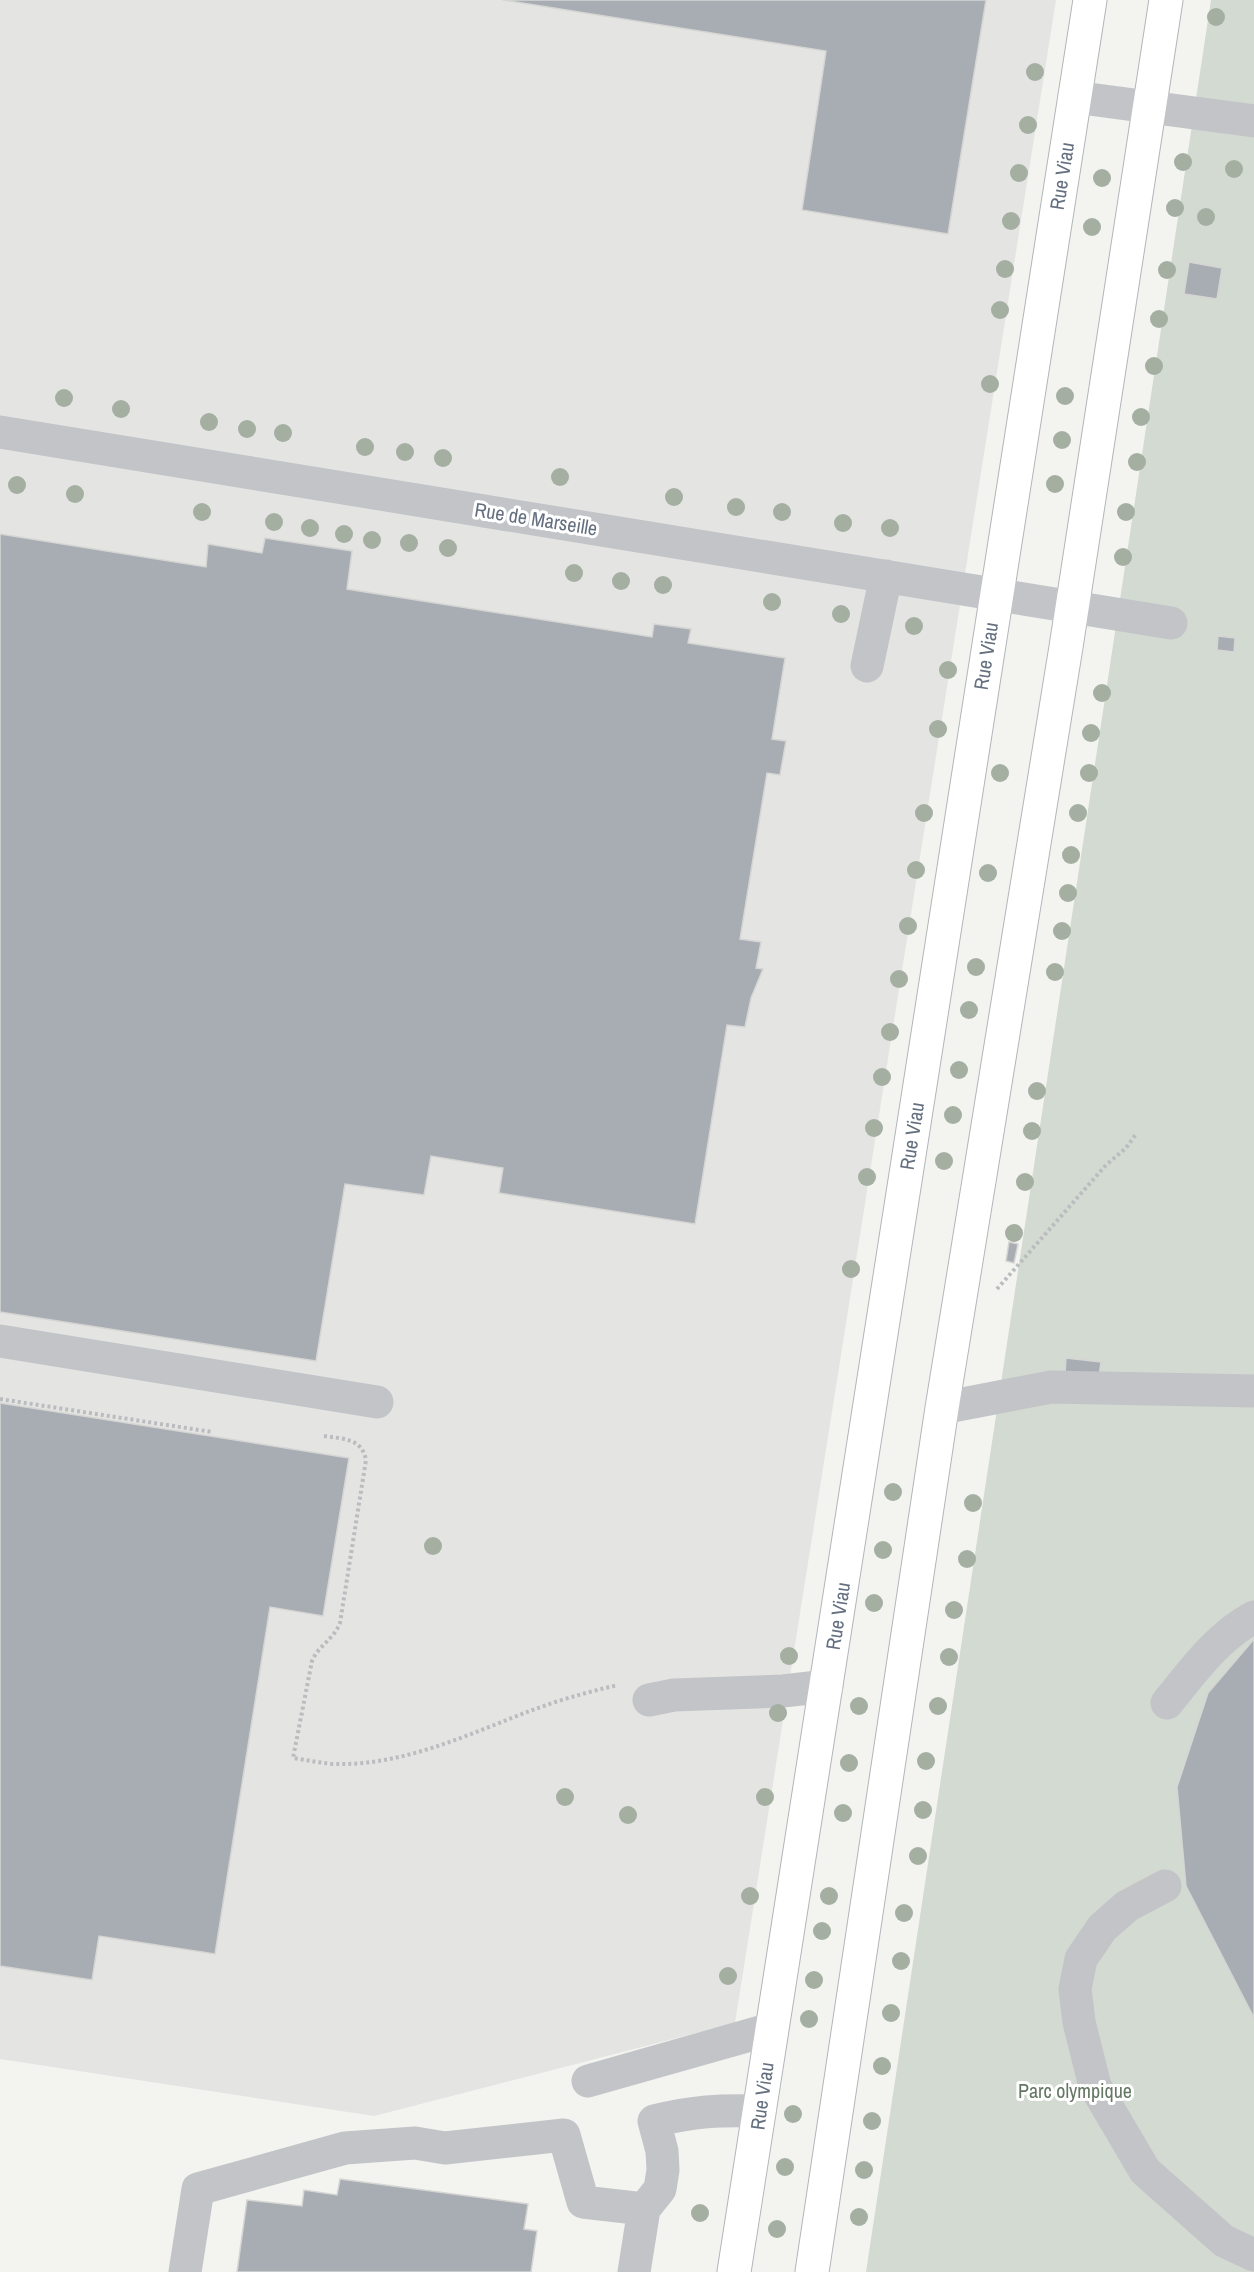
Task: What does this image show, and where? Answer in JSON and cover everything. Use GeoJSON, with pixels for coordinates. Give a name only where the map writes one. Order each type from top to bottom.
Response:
{"type":"FeatureCollection","features":[{"type":"Feature","properties":{"kind":"main road","name":"Rue Viau"},"geometry":{"type":"LineString","coordinates":[[734,2272],[1090,0]]}},
{"type":"Feature","properties":{"kind":"main road"},"geometry":{"type":"LineString","coordinates":[[812,2272],[942,1408],[1072,606],[1166,0]]}},
{"type":"Feature","properties":{"kind":"street"},"geometry":{"type":"LineString","coordinates":[[1074,97],[1254,121]]}},
{"type":"Feature","properties":{"kind":"street","name":"Rue de Marseille"},"geometry":{"type":"LineString","coordinates":[[0,432],[1171,623]]}},
{"type":"Feature","properties":{"kind":"street"},"geometry":{"type":"LineString","coordinates":[[867,666],[886,576]]}},
{"type":"Feature","properties":{"kind":"street"},"geometry":{"type":"LineString","coordinates":[[0,1341],[377,1402]]}},
{"type":"Feature","properties":{"kind":"street"},"geometry":{"type":"LineString","coordinates":[[942,1408],[1051,1387],[1254,1391]]}},
{"type":"Feature","properties":{"kind":"street"},"geometry":{"type":"LineString","coordinates":[[1167,1703],[1211,1650],[1239,1625],[1254,1617]]}},
{"type":"Feature","properties":{"kind":"street"},"geometry":{"type":"LineString","coordinates":[[650,1700],[674,1695],[783,1691],[827,1686]]}},
{"type":"Feature","properties":{"kind":"street"},"geometry":{"type":"LineString","coordinates":[[1165,1886],[1127,1906],[1102,1928],[1081,1959],[1075,1989],[1082,2033],[1095,2086],[1145,2171],[1224,2241],[1254,2255]]}},
{"type":"Feature","properties":{"kind":"street"},"geometry":{"type":"LineString","coordinates":[[588,2081],[771,2029]]}},
{"type":"Feature","properties":{"kind":"street"},"geometry":{"type":"LineString","coordinates":[[634,2272],[644,2209],[660,2189],[663,2170],[662,2151],[654,2121],[690,2112],[717,2109],[760,2111]]}},
{"type":"Feature","properties":{"kind":"street"},"geometry":{"type":"LineString","coordinates":[[185,2272],[198,2189],[345,2148],[415,2143],[445,2148],[564,2135],[583,2202],[644,2209]]}},
{"type":"Feature","properties":{"kind":"path"},"geometry":{"type":"LineString","coordinates":[[997,1289],[1106,1165],[1126,1148],[1136,1134]]}},
{"type":"Feature","properties":{"kind":"path"},"geometry":{"type":"LineString","coordinates":[[0,1399],[212,1432]]}},
{"type":"Feature","properties":{"kind":"path"},"geometry":{"type":"LineString","coordinates":[[324,1436],[355,1441],[361,1446],[366,1460],[340,1623],[336,1634],[316,1653],[312,1661],[293,1758],[333,1764],[414,1753],[478,1733],[584,1693]]}},
{"type":"Feature","properties":{"kind":"shaded area"},"geometry":{"type":"Polygon","coordinates":[[[0,0],[1056,0],[735,2023],[374,2116],[0,2059],[0,0]]]}},
{"type":"Feature","properties":{"kind":"green space","name":"Parc olympique"},"geometry":{"type":"Polygon","coordinates":[[[1211,0],[1254,0],[1254,2272],[866,2272],[1211,0]]]}},
{"type":"Feature","properties":{"kind":"building"},"geometry":{"type":"Polygon","coordinates":[[[503,0],[986,0],[948,234],[802,210],[826,51],[503,0]]]}},
{"type":"Feature","properties":{"kind":"building"},"geometry":{"type":"Polygon","coordinates":[[[1189,262],[1222,268],[1217,299],[1184,294],[1189,262]]]}},
{"type":"Feature","properties":{"kind":"building"},"geometry":{"type":"Polygon","coordinates":[[[0,534],[206,567],[208,544],[262,553],[265,538],[352,551],[347,589],[652,637],[654,624],[691,629],[688,643],[785,658],[772,739],[786,741],[780,775],[767,773],[740,939],[761,942],[756,968],[763,969],[751,998],[745,1027],[727,1025],[695,1224],[499,1193],[503,1168],[431,1156],[424,1195],[345,1184],[316,1361],[0,1312],[0,534]]]}},
{"type":"Feature","properties":{"kind":"building"},"geometry":{"type":"Polygon","coordinates":[[[1218,636],[1235,638],[1234,652],[1217,650],[1218,636]]]}},
{"type":"Feature","properties":{"kind":"building"},"geometry":{"type":"Polygon","coordinates":[[[1009,1242],[1018,1244],[1014,1263],[1006,1261],[1009,1242]]]}},
{"type":"Feature","properties":{"kind":"building"},"geometry":{"type":"Polygon","coordinates":[[[1066,1358],[1101,1362],[1099,1376],[1065,1373],[1066,1358]]]}},
{"type":"Feature","properties":{"kind":"building"},"geometry":{"type":"Polygon","coordinates":[[[0,1403],[349,1458],[323,1616],[270,1607],[215,1954],[99,1936],[92,1980],[0,1966],[0,1403]]]}},
{"type":"Feature","properties":{"kind":"building"},"geometry":{"type":"Polygon","coordinates":[[[1254,1639],[1254,2018],[1186,1886],[1177,1787],[1208,1693],[1254,1639]]]}},
{"type":"Feature","properties":{"kind":"building"},"geometry":{"type":"Polygon","coordinates":[[[340,2179],[528,2204],[524,2229],[537,2231],[531,2272],[237,2272],[247,2200],[302,2206],[304,2190],[337,2195],[340,2179]]]}}]}
